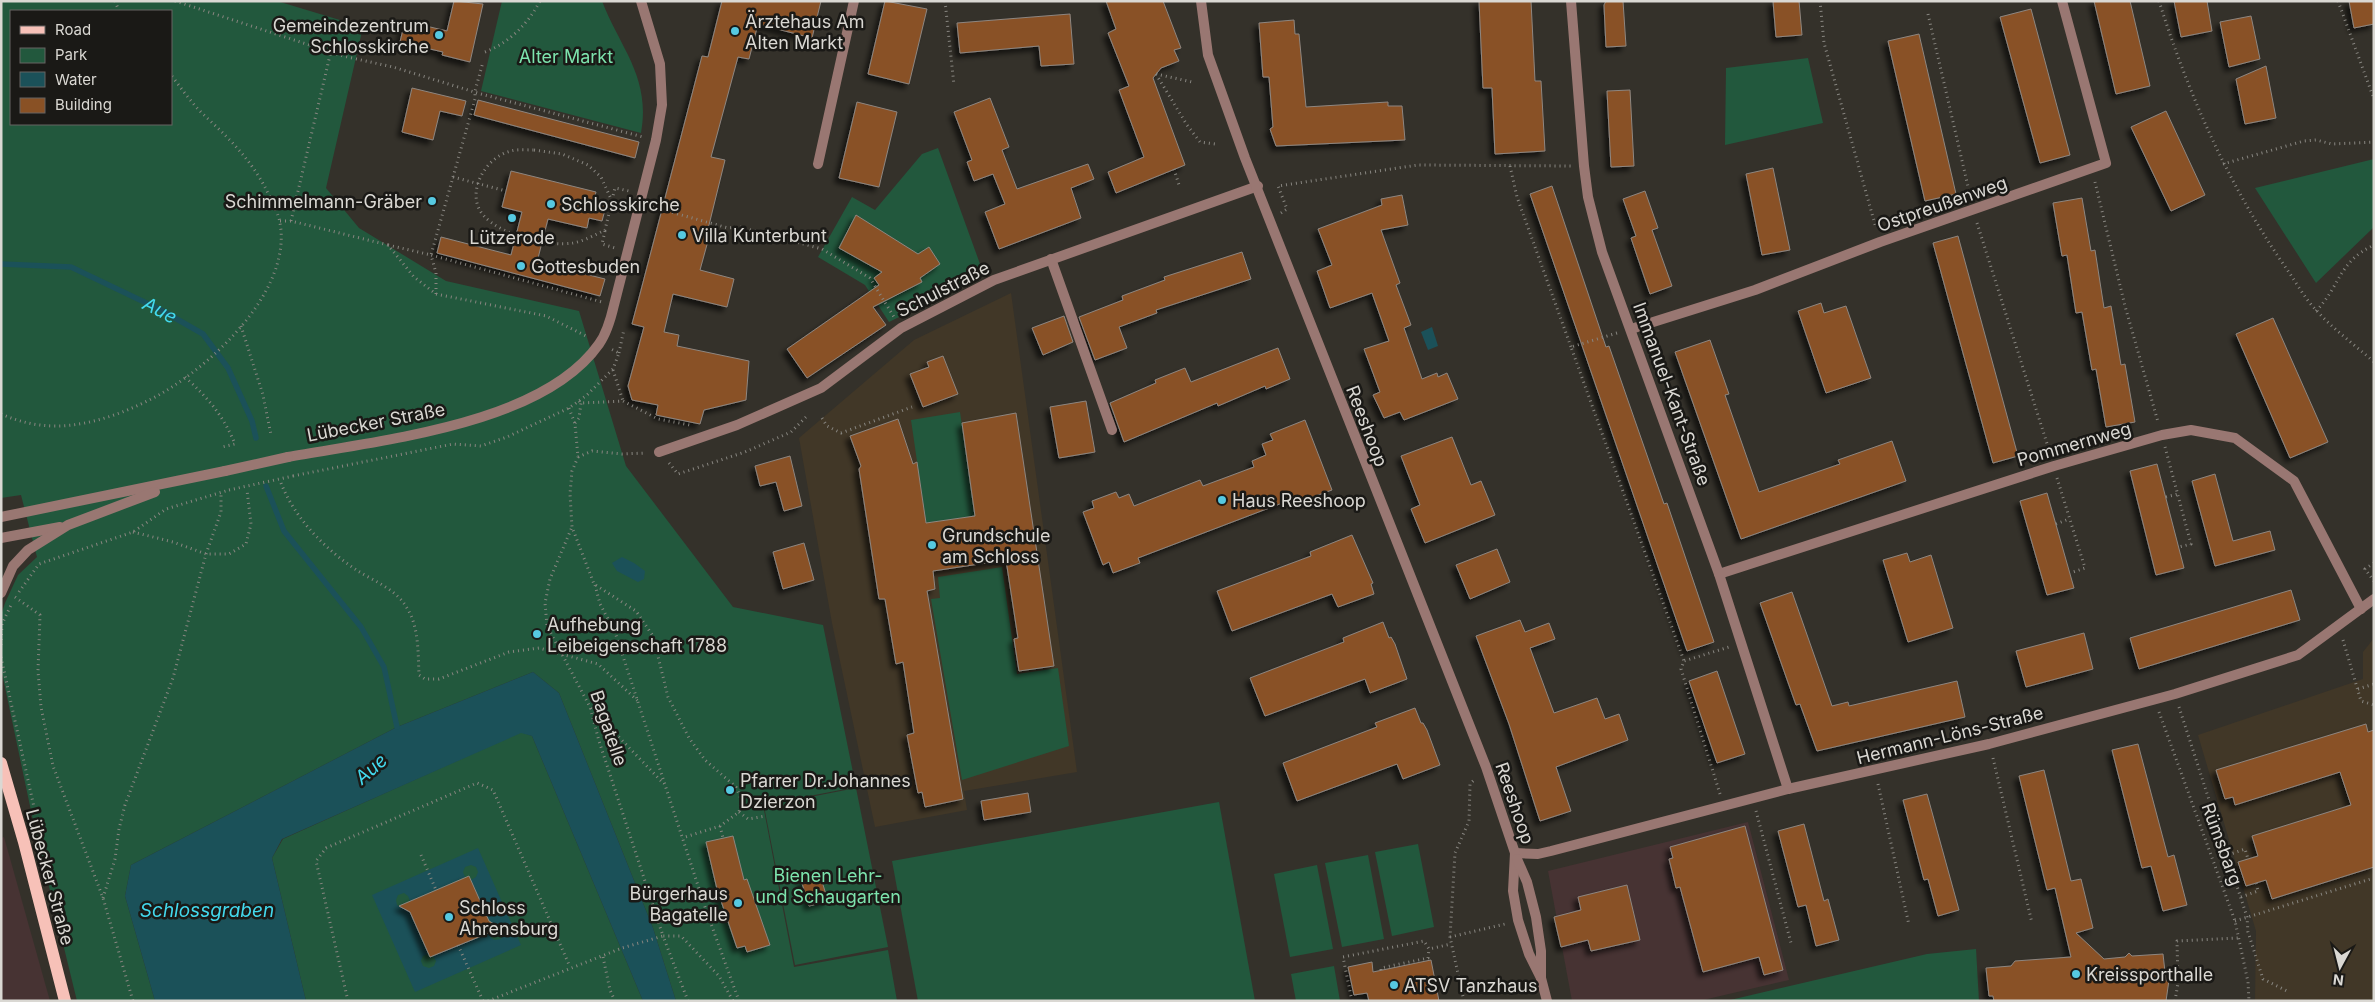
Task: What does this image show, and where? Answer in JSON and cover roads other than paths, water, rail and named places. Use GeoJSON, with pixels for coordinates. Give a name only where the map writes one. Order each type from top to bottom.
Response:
{"type":"FeatureCollection","features":[{"type":"Feature","properties":{"kind":"main road","name":"Lübecker Straße"},"geometry":{"type":"LineString","coordinates":[[1,762],[24,842],[64,1001]]}},
{"type":"Feature","properties":{"kind":"street","name":"Lübecker Straße"},"geometry":{"type":"LineString","coordinates":[[1,517],[187,481],[288,457],[450,426],[496,413],[547,390],[566,378],[600,344],[610,323],[656,140],[662,105],[662,82],[660,64],[641,1]]}},
{"type":"Feature","properties":{"kind":"street"},"geometry":{"type":"LineString","coordinates":[[818,164],[854,1]]}},
{"type":"Feature","properties":{"kind":"street","name":"Reeshoop"},"geometry":{"type":"LineString","coordinates":[[1201,1],[1208,55],[1245,158],[1258,186],[1374,490],[1486,767],[1516,856],[1527,882],[1536,917],[1541,951],[1542,978],[1547,1001]]}},
{"type":"Feature","properties":{"kind":"street","name":"Immanuel-Kant-Straße"},"geometry":{"type":"LineString","coordinates":[[1571,1],[1584,166],[1588,197],[1602,252],[1743,642],[1788,789]]}},
{"type":"Feature","properties":{"kind":"street","name":"Ostpreußenweg"},"geometry":{"type":"LineString","coordinates":[[1631,329],[1755,290],[1880,242],[2106,163],[2062,1]]}},
{"type":"Feature","properties":{"kind":"street","name":"Schulstraße"},"geometry":{"type":"LineString","coordinates":[[659,452],[737,425],[821,388],[901,328],[925,313],[994,280],[1258,186]]}},
{"type":"Feature","properties":{"kind":"street"},"geometry":{"type":"LineString","coordinates":[[1051,259],[1112,430]]}},
{"type":"Feature","properties":{"kind":"street","name":"Pommernweg"},"geometry":{"type":"LineString","coordinates":[[1719,574],[2054,466],[2162,435],[2191,430],[2235,438],[2294,481],[2361,608]]}},
{"type":"Feature","properties":{"kind":"street","name":"Lübecker Straße"},"geometry":{"type":"LineString","coordinates":[[1,593],[18,558],[68,525],[187,481]]}},
{"type":"Feature","properties":{"kind":"street","name":"Lübecker Straße"},"geometry":{"type":"LineString","coordinates":[[1,538],[68,525]]}},
{"type":"Feature","properties":{"kind":"street","name":"Hermann-Löns-Straße"},"geometry":{"type":"LineString","coordinates":[[1516,856],[1538,854],[1788,789],[1990,744],[2155,700],[2298,655],[2374,599]]}},
{"type":"Feature","properties":{"kind":"street","name":"Reeshoop"},"geometry":{"type":"LineString","coordinates":[[1516,856],[1514,891],[1518,920],[1529,954],[1542,978]]}},
{"type":"Feature","properties":{"kind":"water"},"geometry":{"type":"Polygon","coordinates":[[[1432,327],[1438,346],[1428,350],[1421,332],[1432,327]]]}},
{"type":"Feature","properties":{"kind":"water"},"geometry":{"type":"Polygon","coordinates":[[[622,557],[645,571],[644,579],[638,582],[617,571],[612,563],[622,557]]]}},
{"type":"Feature","properties":{"kind":"water","name":"Schlossgraben"},"geometry":{"type":"Polygon","coordinates":[[[533,672],[559,693],[653,928],[676,1001],[643,1001],[532,736],[521,733],[282,839],[272,858],[306,1001],[155,1001],[125,896],[131,865],[397,727],[533,672]]]}},
{"type":"Feature","properties":{"kind":"water"},"geometry":{"type":"Polygon","coordinates":[[[478,848],[521,945],[415,992],[372,895],[478,848]],[[471,865],[465,867],[463,872],[465,877],[410,901],[404,893],[398,895],[397,905],[402,908],[407,906],[428,954],[423,956],[421,961],[423,966],[429,968],[434,966],[436,961],[433,956],[489,932],[491,938],[495,940],[501,939],[502,929],[497,926],[492,927],[471,880],[476,877],[478,872],[476,867],[471,865]]]}},
{"type":"Feature","properties":{"kind":"waterway","name":"Aue"},"geometry":{"type":"LineString","coordinates":[[1,264],[71,267],[161,310],[203,334],[228,368],[252,421],[256,438]]}},
{"type":"Feature","properties":{"kind":"waterway","name":"Aue"},"geometry":{"type":"LineString","coordinates":[[266,486],[284,531],[361,627],[384,667],[397,727]]}},
{"type":"Feature","properties":{"kind":"place","name":"Ärztehaus Am Alten Markt"},"geometry":{"type":"Point","coordinates":[735,31]}},
{"type":"Feature","properties":{"kind":"place","name":"Gemeindezentrum Schlosskirche"},"geometry":{"type":"Point","coordinates":[439,35]}},
{"type":"Feature","properties":{"kind":"place","name":"Schimmelmann-Gräber"},"geometry":{"type":"Point","coordinates":[432,201]}},
{"type":"Feature","properties":{"kind":"place","name":"Schlosskirche"},"geometry":{"type":"Point","coordinates":[551,204]}},
{"type":"Feature","properties":{"kind":"place","name":"Lützerode"},"geometry":{"type":"Point","coordinates":[512,218]}},
{"type":"Feature","properties":{"kind":"place","name":"Villa Kunterbunt"},"geometry":{"type":"Point","coordinates":[682,235]}},
{"type":"Feature","properties":{"kind":"place","name":"Gottesbuden"},"geometry":{"type":"Point","coordinates":[521,266]}},
{"type":"Feature","properties":{"kind":"place","name":"Haus Reeshoop"},"geometry":{"type":"Point","coordinates":[1222,500]}},
{"type":"Feature","properties":{"kind":"place","name":"Grundschule am Schloss"},"geometry":{"type":"Point","coordinates":[932,545]}},
{"type":"Feature","properties":{"kind":"place","name":"Aufhebung Leibeigenschaft 1788"},"geometry":{"type":"Point","coordinates":[537,634]}},
{"type":"Feature","properties":{"kind":"place","name":"Pfarrer Dr.Johannes Dzierzon"},"geometry":{"type":"Point","coordinates":[730,790]}},
{"type":"Feature","properties":{"kind":"place","name":"Bürgerhaus Bagatelle"},"geometry":{"type":"Point","coordinates":[738,903]}},
{"type":"Feature","properties":{"kind":"place","name":"Schloss Ahrensburg"},"geometry":{"type":"Point","coordinates":[449,917]}},
{"type":"Feature","properties":{"kind":"place","name":"Kreissporthalle"},"geometry":{"type":"Point","coordinates":[2076,974]}},
{"type":"Feature","properties":{"kind":"place","name":"ATSV Tanzhaus"},"geometry":{"type":"Point","coordinates":[1394,985]}},
{"type":"Feature","properties":{"kind":"park label","name":"Alter Markt"},"geometry":{"type":"Point","coordinates":[566,56]}},
{"type":"Feature","properties":{"kind":"park label","name":"Bienen Lehr- und Schaugarten"},"geometry":{"type":"Point","coordinates":[828,885]}}]}
